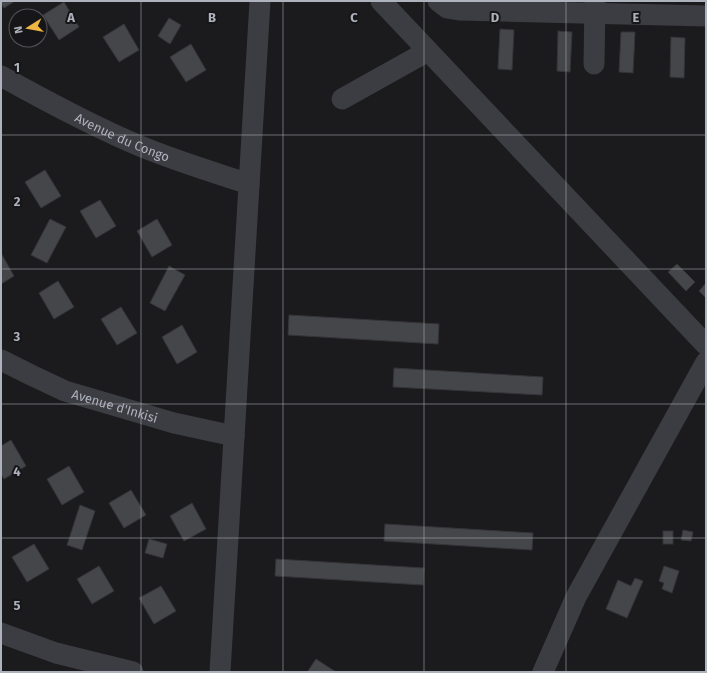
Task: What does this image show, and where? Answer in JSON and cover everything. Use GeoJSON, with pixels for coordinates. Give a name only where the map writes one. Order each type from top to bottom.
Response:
{"type":"FeatureCollection","features":[{"type":"Feature","properties":{"kind":"street"},"geometry":{"type":"LineString","coordinates":[[220,672],[260,1]]}},
{"type":"Feature","properties":{"kind":"street"},"geometry":{"type":"LineString","coordinates":[[381,1],[706,345]]}},
{"type":"Feature","properties":{"kind":"street"},"geometry":{"type":"LineString","coordinates":[[438,1],[447,8],[459,10],[474,6],[595,7],[706,16]]}},
{"type":"Feature","properties":{"kind":"street"},"geometry":{"type":"LineString","coordinates":[[594,64],[595,7]]}},
{"type":"Feature","properties":{"kind":"street"},"geometry":{"type":"LineString","coordinates":[[342,99],[428,51]]}},
{"type":"Feature","properties":{"kind":"street","name":"Avenue du Congo"},"geometry":{"type":"LineString","coordinates":[[1,76],[64,111],[139,146],[250,184]]}},
{"type":"Feature","properties":{"kind":"street","name":"Avenue d'Inkisi"},"geometry":{"type":"LineString","coordinates":[[1,360],[65,391],[174,423],[234,436]]}},
{"type":"Feature","properties":{"kind":"street"},"geometry":{"type":"LineString","coordinates":[[543,672],[576,597],[706,362]]}},
{"type":"Feature","properties":{"kind":"street"},"geometry":{"type":"LineString","coordinates":[[1,633],[56,653],[133,672]]}},
{"type":"Feature","properties":{"kind":"building"},"geometry":{"type":"Polygon","coordinates":[[[1,1],[15,1],[4,8],[1,1]]]}},
{"type":"Feature","properties":{"kind":"building"},"geometry":{"type":"Polygon","coordinates":[[[64,2],[79,27],[59,40],[48,23],[48,12],[64,2]]]}},
{"type":"Feature","properties":{"kind":"building"},"geometry":{"type":"Polygon","coordinates":[[[169,18],[181,25],[170,44],[158,36],[169,18]]]}},
{"type":"Feature","properties":{"kind":"building"},"geometry":{"type":"Polygon","coordinates":[[[124,24],[139,50],[119,62],[103,37],[124,24]]]}},
{"type":"Feature","properties":{"kind":"building"},"geometry":{"type":"Polygon","coordinates":[[[500,29],[514,30],[512,70],[498,69],[500,29]]]}},
{"type":"Feature","properties":{"kind":"building"},"geometry":{"type":"Polygon","coordinates":[[[558,31],[572,32],[570,72],[557,71],[558,31]]]}},
{"type":"Feature","properties":{"kind":"building"},"geometry":{"type":"Polygon","coordinates":[[[621,32],[635,32],[633,73],[619,72],[621,32]]]}},
{"type":"Feature","properties":{"kind":"building"},"geometry":{"type":"Polygon","coordinates":[[[671,37],[685,38],[684,78],[670,77],[671,37]]]}},
{"type":"Feature","properties":{"kind":"building"},"geometry":{"type":"Polygon","coordinates":[[[191,44],[206,70],[186,82],[170,57],[191,44]]]}},
{"type":"Feature","properties":{"kind":"building"},"geometry":{"type":"Polygon","coordinates":[[[45,170],[61,196],[41,208],[25,182],[45,170]]]}},
{"type":"Feature","properties":{"kind":"building"},"geometry":{"type":"Polygon","coordinates":[[[100,200],[116,226],[96,238],[80,211],[100,200]]]}},
{"type":"Feature","properties":{"kind":"building"},"geometry":{"type":"Polygon","coordinates":[[[50,219],[66,227],[47,263],[31,255],[50,219]]]}},
{"type":"Feature","properties":{"kind":"building"},"geometry":{"type":"Polygon","coordinates":[[[157,219],[172,245],[152,257],[137,231],[157,219]]]}},
{"type":"Feature","properties":{"kind":"building"},"geometry":{"type":"Polygon","coordinates":[[[1,253],[14,276],[1,284],[1,253]]]}},
{"type":"Feature","properties":{"kind":"building"},"geometry":{"type":"Polygon","coordinates":[[[677,264],[695,282],[686,291],[668,272],[677,264]]]}},
{"type":"Feature","properties":{"kind":"building"},"geometry":{"type":"Polygon","coordinates":[[[169,266],[185,275],[165,311],[150,303],[169,266]]]}},
{"type":"Feature","properties":{"kind":"building"},"geometry":{"type":"Polygon","coordinates":[[[58,281],[74,307],[54,319],[39,293],[58,281]]]}},
{"type":"Feature","properties":{"kind":"building"},"geometry":{"type":"Polygon","coordinates":[[[706,283],[706,298],[699,291],[706,283]]]}},
{"type":"Feature","properties":{"kind":"building"},"geometry":{"type":"Polygon","coordinates":[[[121,307],[137,333],[117,345],[101,319],[121,307]]]}},
{"type":"Feature","properties":{"kind":"building"},"geometry":{"type":"Polygon","coordinates":[[[289,315],[439,324],[438,344],[288,335],[289,315]]]}},
{"type":"Feature","properties":{"kind":"building"},"geometry":{"type":"Polygon","coordinates":[[[182,325],[197,352],[177,364],[162,337],[182,325]]]}},
{"type":"Feature","properties":{"kind":"building"},"geometry":{"type":"Polygon","coordinates":[[[394,368],[543,377],[542,395],[393,387],[394,368]]]}},
{"type":"Feature","properties":{"kind":"building"},"geometry":{"type":"Polygon","coordinates":[[[11,440],[26,466],[4,479],[1,474],[1,446],[11,440]]]}},
{"type":"Feature","properties":{"kind":"building"},"geometry":{"type":"Polygon","coordinates":[[[69,466],[84,492],[62,505],[47,479],[69,466]]]}},
{"type":"Feature","properties":{"kind":"building"},"geometry":{"type":"Polygon","coordinates":[[[131,490],[146,515],[124,528],[109,503],[131,490]]]}},
{"type":"Feature","properties":{"kind":"building"},"geometry":{"type":"Polygon","coordinates":[[[192,503],[206,529],[184,541],[170,516],[192,503]]]}},
{"type":"Feature","properties":{"kind":"building"},"geometry":{"type":"Polygon","coordinates":[[[80,505],[95,511],[82,550],[67,545],[80,505]]]}},
{"type":"Feature","properties":{"kind":"building"},"geometry":{"type":"Polygon","coordinates":[[[385,524],[533,533],[532,550],[384,541],[385,524]]]}},
{"type":"Feature","properties":{"kind":"building"},"geometry":{"type":"Polygon","coordinates":[[[683,530],[693,532],[691,541],[681,540],[683,530]]]}},
{"type":"Feature","properties":{"kind":"building"},"geometry":{"type":"Polygon","coordinates":[[[663,531],[673,531],[673,544],[663,544],[663,531]]]}},
{"type":"Feature","properties":{"kind":"building"},"geometry":{"type":"Polygon","coordinates":[[[149,539],[167,544],[163,558],[145,553],[149,539]]]}},
{"type":"Feature","properties":{"kind":"building"},"geometry":{"type":"Polygon","coordinates":[[[34,544],[49,569],[27,582],[12,557],[34,544]]]}},
{"type":"Feature","properties":{"kind":"building"},"geometry":{"type":"Polygon","coordinates":[[[276,559],[424,568],[423,585],[275,576],[276,559]]]}},
{"type":"Feature","properties":{"kind":"building"},"geometry":{"type":"Polygon","coordinates":[[[99,566],[114,591],[92,604],[77,579],[99,566]]]}},
{"type":"Feature","properties":{"kind":"building"},"geometry":{"type":"Polygon","coordinates":[[[664,566],[679,571],[672,593],[662,589],[664,583],[659,581],[664,566]]]}},
{"type":"Feature","properties":{"kind":"building"},"geometry":{"type":"Polygon","coordinates":[[[635,578],[643,581],[627,618],[606,609],[618,580],[631,586],[635,578]]]}},
{"type":"Feature","properties":{"kind":"building"},"geometry":{"type":"Polygon","coordinates":[[[161,586],[176,611],[154,624],[139,598],[161,586]]]}},
{"type":"Feature","properties":{"kind":"building"},"geometry":{"type":"Polygon","coordinates":[[[316,659],[336,672],[308,671],[316,659]]]}}]}
